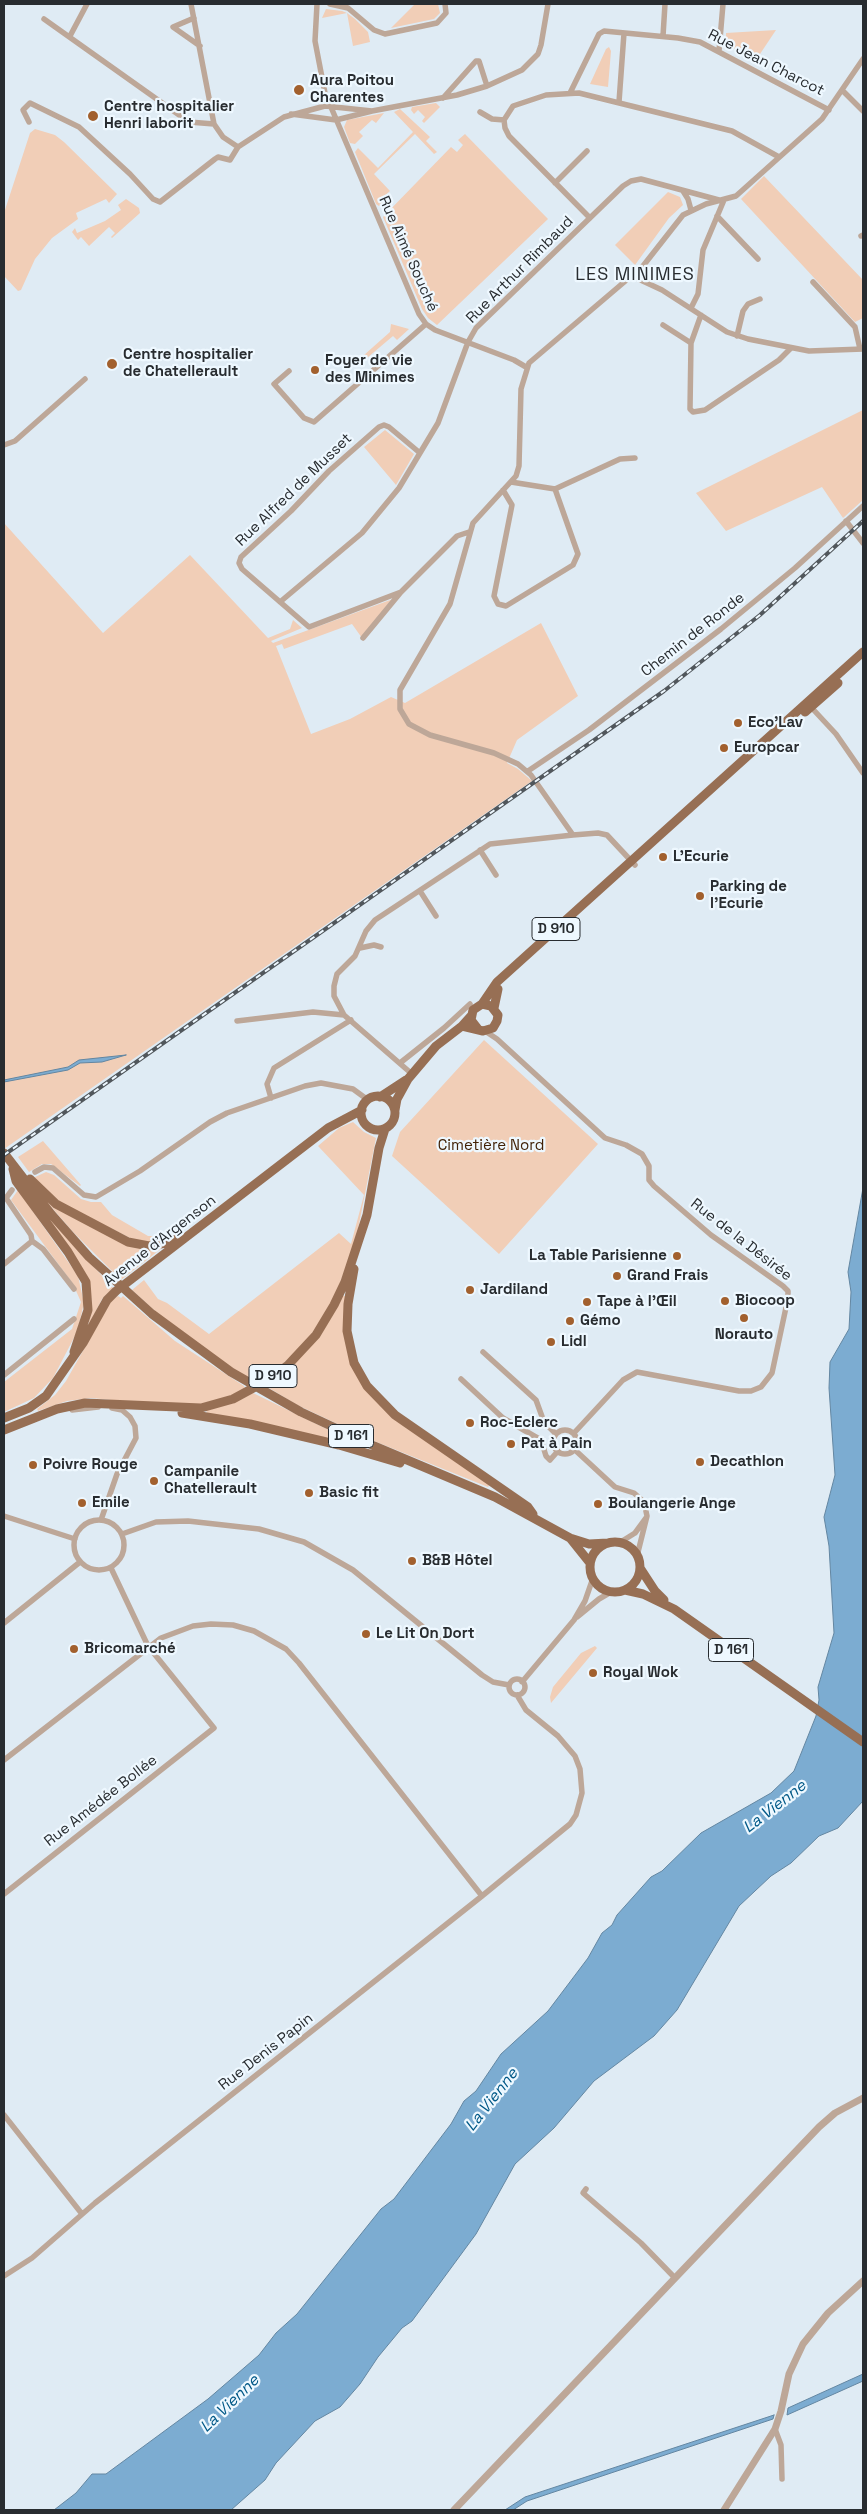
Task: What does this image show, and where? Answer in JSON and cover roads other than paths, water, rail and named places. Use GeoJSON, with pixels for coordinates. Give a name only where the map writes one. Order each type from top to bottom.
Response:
{"type":"FeatureCollection","features":[{"type":"Feature","properties":{"kind":"main road","name":"D 910"},"geometry":{"type":"LineString","coordinates":[[809,705],[863,652]]}},
{"type":"Feature","properties":{"kind":"main road","name":"D 910"},"geometry":{"type":"LineString","coordinates":[[482,1004],[498,982],[809,705],[863,660]]}},
{"type":"Feature","properties":{"kind":"main road","name":"D 910"},"geometry":{"type":"LineString","coordinates":[[494,1008],[496,994],[501,986],[635,861]]}},
{"type":"Feature","properties":{"kind":"main road"},"geometry":{"type":"LineString","coordinates":[[410,1076],[380,1097],[368,1100],[362,1110],[362,1119],[368,1126],[376,1130],[385,1129],[393,1121],[397,1098],[410,1076],[442,1041],[462,1026],[475,1008],[482,1004],[494,1008],[498,1015],[496,1024],[482,1030],[462,1026]]}},
{"type":"Feature","properties":{"kind":"main road"},"geometry":{"type":"LineString","coordinates":[[471,1016],[472,1023],[482,1030]]}},
{"type":"Feature","properties":{"kind":"main road"},"geometry":{"type":"LineString","coordinates":[[380,1097],[388,1100],[395,1110]]}},
{"type":"Feature","properties":{"kind":"main road","name":"Avenue d'Argenson"},"geometry":{"type":"LineString","coordinates":[[4,1418],[29,1408],[46,1396],[72,1359],[111,1296],[328,1128],[362,1110]]}},
{"type":"Feature","properties":{"kind":"main road","name":"D 910"},"geometry":{"type":"LineString","coordinates":[[4,1430],[43,1414],[76,1404],[120,1403],[201,1408],[233,1399],[268,1380],[292,1362],[316,1335],[340,1295],[359,1245],[368,1209],[379,1148],[385,1129]]}},
{"type":"Feature","properties":{"kind":"main road","name":"D 161"},"geometry":{"type":"LineString","coordinates":[[4,1153],[61,1226],[111,1278],[171,1330],[246,1382],[374,1446],[438,1471],[534,1517],[570,1538],[589,1544],[608,1543]]}},
{"type":"Feature","properties":{"kind":"main road"},"geometry":{"type":"LineString","coordinates":[[11,1163],[26,1174],[56,1204],[135,1245],[149,1246],[166,1243],[208,1220]]}},
{"type":"Feature","properties":{"kind":"main road"},"geometry":{"type":"LineString","coordinates":[[11,1163],[16,1181],[68,1252],[86,1282],[88,1310],[72,1359]]}},
{"type":"Feature","properties":{"kind":"main road"},"geometry":{"type":"LineString","coordinates":[[359,1245],[348,1304],[347,1331],[350,1351],[360,1376],[376,1396],[396,1415],[528,1507],[534,1517]]}},
{"type":"Feature","properties":{"kind":"main road"},"geometry":{"type":"LineString","coordinates":[[120,1403],[250,1424],[360,1450],[417,1469],[438,1471]]}},
{"type":"Feature","properties":{"kind":"main road","name":"D 161"},"geometry":{"type":"LineString","coordinates":[[570,1538],[590,1563]]}},
{"type":"Feature","properties":{"kind":"main road"},"geometry":{"type":"LineString","coordinates":[[608,1543],[619,1543],[632,1548],[637,1556],[640,1568],[636,1581],[625,1590],[611,1592],[600,1587],[593,1578],[590,1563],[598,1549],[608,1543]]}},
{"type":"Feature","properties":{"kind":"main road","name":"D 161"},"geometry":{"type":"LineString","coordinates":[[640,1568],[655,1591],[674,1609],[863,1742]]}},
{"type":"Feature","properties":{"kind":"main road","name":"D 161"},"geometry":{"type":"LineString","coordinates":[[625,1590],[643,1594],[674,1609]]}},
{"type":"Feature","properties":{"kind":"street"},"geometry":{"type":"LineString","coordinates":[[70,36],[87,4]]}},
{"type":"Feature","properties":{"kind":"street"},"geometry":{"type":"LineString","coordinates":[[191,4],[214,124],[223,138],[238,147]]}},
{"type":"Feature","properties":{"kind":"street","name":"Rue Aimé Souché"},"geometry":{"type":"LineString","coordinates":[[317,4],[316,52],[321,79],[336,120],[419,314],[426,324],[435,330],[526,367]]}},
{"type":"Feature","properties":{"kind":"street"},"geometry":{"type":"LineString","coordinates":[[330,4],[348,8],[374,30],[385,34],[437,23],[446,13],[445,4]]}},
{"type":"Feature","properties":{"kind":"street"},"geometry":{"type":"LineString","coordinates":[[291,114],[336,120],[372,111],[443,98],[487,86],[522,70],[538,54],[542,45],[548,4]]}},
{"type":"Feature","properties":{"kind":"street"},"geometry":{"type":"LineString","coordinates":[[663,36],[665,4]]}},
{"type":"Feature","properties":{"kind":"street"},"geometry":{"type":"LineString","coordinates":[[719,50],[723,4]]}},
{"type":"Feature","properties":{"kind":"street"},"geometry":{"type":"LineString","coordinates":[[194,18],[173,27],[200,46]]}},
{"type":"Feature","properties":{"kind":"street"},"geometry":{"type":"LineString","coordinates":[[44,19],[190,122],[214,124]]}},
{"type":"Feature","properties":{"kind":"street","name":"Rue Jean Charcot"},"geometry":{"type":"LineString","coordinates":[[570,93],[599,34],[604,31],[690,40],[719,50],[829,110]]}},
{"type":"Feature","properties":{"kind":"street"},"geometry":{"type":"LineString","coordinates":[[619,102],[624,33]]}},
{"type":"Feature","properties":{"kind":"street"},"geometry":{"type":"LineString","coordinates":[[573,835],[528,771],[494,753],[418,730],[409,724],[400,709],[400,690],[450,604],[469,532],[478,515],[511,482],[519,466],[521,389],[526,367],[534,356],[643,266],[676,221],[691,210],[736,196],[829,110],[863,59]]}},
{"type":"Feature","properties":{"kind":"street"},"geometry":{"type":"LineString","coordinates":[[443,98],[476,60],[479,61],[487,86]]}},
{"type":"Feature","properties":{"kind":"street"},"geometry":{"type":"LineString","coordinates":[[843,91],[863,111]]}},
{"type":"Feature","properties":{"kind":"street"},"geometry":{"type":"LineString","coordinates":[[590,218],[510,136],[505,128],[504,120],[507,112],[520,102],[546,95],[579,93],[732,131],[779,157]]}},
{"type":"Feature","properties":{"kind":"street"},"geometry":{"type":"LineString","coordinates":[[29,122],[23,110],[26,104],[33,103],[81,129],[155,200],[164,200],[215,159],[230,160],[238,147],[263,128],[291,114],[305,110],[331,107],[372,111]]}},
{"type":"Feature","properties":{"kind":"street"},"geometry":{"type":"LineString","coordinates":[[480,112],[492,119],[504,120]]}},
{"type":"Feature","properties":{"kind":"street"},"geometry":{"type":"LineString","coordinates":[[555,183],[588,151]]}},
{"type":"Feature","properties":{"kind":"street","name":"Rue Arthur Rimbaud"},"geometry":{"type":"LineString","coordinates":[[280,602],[362,533],[388,503],[438,423],[468,342],[476,328],[631,181],[640,179],[683,191]]}},
{"type":"Feature","properties":{"kind":"street"},"geometry":{"type":"LineString","coordinates":[[683,191],[724,200]]}},
{"type":"Feature","properties":{"kind":"street"},"geometry":{"type":"LineString","coordinates":[[683,191],[688,199],[691,210]]}},
{"type":"Feature","properties":{"kind":"street"},"geometry":{"type":"LineString","coordinates":[[690,308],[700,284],[703,250],[724,200]]}},
{"type":"Feature","properties":{"kind":"street"},"geometry":{"type":"LineString","coordinates":[[717,216],[758,259]]}},
{"type":"Feature","properties":{"kind":"street"},"geometry":{"type":"LineString","coordinates":[[632,276],[662,290],[736,336],[809,351],[862,349],[855,327],[813,282]]}},
{"type":"Feature","properties":{"kind":"street"},"geometry":{"type":"LineString","coordinates":[[736,336],[743,311],[748,304],[760,299]]}},
{"type":"Feature","properties":{"kind":"street"},"geometry":{"type":"LineString","coordinates":[[701,315],[691,343],[690,403],[693,412],[705,410],[779,360],[791,348]]}},
{"type":"Feature","properties":{"kind":"street"},"geometry":{"type":"LineString","coordinates":[[289,371],[274,384],[304,418],[314,422],[426,324]]}},
{"type":"Feature","properties":{"kind":"street"},"geometry":{"type":"LineString","coordinates":[[663,325],[691,343]]}},
{"type":"Feature","properties":{"kind":"street"},"geometry":{"type":"LineString","coordinates":[[4,445],[14,442],[85,379]]}},
{"type":"Feature","properties":{"kind":"street","name":"Rue Alfred de Musset"},"geometry":{"type":"LineString","coordinates":[[401,592],[309,627],[242,569],[239,563],[241,557],[291,512],[329,471],[379,427],[384,425],[389,427],[420,453]]}},
{"type":"Feature","properties":{"kind":"street"},"geometry":{"type":"LineString","coordinates":[[511,482],[555,489],[620,459],[635,458]]}},
{"type":"Feature","properties":{"kind":"street"},"geometry":{"type":"LineString","coordinates":[[504,490],[512,505],[494,596],[498,604],[506,606],[573,565],[578,554],[555,489]]}},
{"type":"Feature","properties":{"kind":"street","name":"Chemin de Ronde"},"geometry":{"type":"LineString","coordinates":[[528,771],[596,725],[721,629],[795,568],[863,506]]}},
{"type":"Feature","properties":{"kind":"street"},"geometry":{"type":"LineString","coordinates":[[846,521],[863,543]]}},
{"type":"Feature","properties":{"kind":"street"},"geometry":{"type":"LineString","coordinates":[[363,638],[401,592],[457,536],[469,532]]}},
{"type":"Feature","properties":{"kind":"street"},"geometry":{"type":"LineString","coordinates":[[809,705],[836,734],[863,773]]}},
{"type":"Feature","properties":{"kind":"street"},"geometry":{"type":"LineString","coordinates":[[410,1076],[400,1063],[344,1015],[334,996],[337,974],[360,948],[371,923],[480,850],[494,843],[603,833],[635,861]]}},
{"type":"Feature","properties":{"kind":"street"},"geometry":{"type":"LineString","coordinates":[[480,850],[496,875]]}},
{"type":"Feature","properties":{"kind":"street"},"geometry":{"type":"LineString","coordinates":[[420,891],[436,916]]}},
{"type":"Feature","properties":{"kind":"street"},"geometry":{"type":"LineString","coordinates":[[360,948],[374,945],[381,947]]}},
{"type":"Feature","properties":{"kind":"street"},"geometry":{"type":"LineString","coordinates":[[400,1063],[444,1028],[470,1004]]}},
{"type":"Feature","properties":{"kind":"street"},"geometry":{"type":"LineString","coordinates":[[237,1021],[313,1012],[344,1015]]}},
{"type":"Feature","properties":{"kind":"street"},"geometry":{"type":"LineString","coordinates":[[271,1098],[267,1084],[274,1068],[351,1020]]}},
{"type":"Feature","properties":{"kind":"street"},"geometry":{"type":"LineString","coordinates":[[496,1024],[497,1039]]}},
{"type":"Feature","properties":{"kind":"street","name":"Rue de la Désirée"},"geometry":{"type":"LineString","coordinates":[[482,1030],[497,1039],[605,1138],[626,1145],[642,1154],[648,1166],[649,1180],[654,1186],[711,1234],[788,1291],[772,1373],[760,1387],[751,1391],[739,1391],[637,1372],[623,1380],[574,1433]]}},
{"type":"Feature","properties":{"kind":"street"},"geometry":{"type":"LineString","coordinates":[[35,1172],[44,1167],[53,1168],[84,1194],[96,1197],[140,1171],[210,1122],[304,1086],[321,1083],[355,1090],[368,1100]]}},
{"type":"Feature","properties":{"kind":"street"},"geometry":{"type":"LineString","coordinates":[[12,1190],[6,1198],[31,1235],[32,1241],[43,1249],[74,1290]]}},
{"type":"Feature","properties":{"kind":"street"},"geometry":{"type":"LineString","coordinates":[[4,1264],[32,1241]]}},
{"type":"Feature","properties":{"kind":"street"},"geometry":{"type":"LineString","coordinates":[[4,1375],[74,1319]]}},
{"type":"Feature","properties":{"kind":"street"},"geometry":{"type":"LineString","coordinates":[[483,1352],[536,1400],[544,1422],[556,1434]]}},
{"type":"Feature","properties":{"kind":"street"},"geometry":{"type":"LineString","coordinates":[[461,1379],[503,1418],[541,1440],[546,1456],[550,1460],[558,1451]]}},
{"type":"Feature","properties":{"kind":"street"},"geometry":{"type":"LineString","coordinates":[[43,1414],[84,1408],[111,1408],[122,1410],[133,1422],[136,1431],[135,1441],[117,1474],[101,1520]]}},
{"type":"Feature","properties":{"kind":"street"},"geometry":{"type":"LineString","coordinates":[[565,1430],[574,1433],[578,1442],[575,1450],[566,1454],[558,1451],[554,1445],[556,1434],[565,1430]]}},
{"type":"Feature","properties":{"kind":"street"},"geometry":{"type":"LineString","coordinates":[[575,1450],[615,1486],[638,1495],[646,1506],[647,1516],[637,1556]]}},
{"type":"Feature","properties":{"kind":"street"},"geometry":{"type":"LineString","coordinates":[[4,1516],[75,1539]]}},
{"type":"Feature","properties":{"kind":"street"},"geometry":{"type":"LineString","coordinates":[[619,1543],[635,1533],[647,1516]]}},
{"type":"Feature","properties":{"kind":"street"},"geometry":{"type":"LineString","coordinates":[[101,1520],[109,1523],[122,1534],[124,1542],[121,1557],[110,1568],[94,1570],[80,1562],[74,1547],[75,1539],[77,1532],[87,1523],[101,1520]]}},
{"type":"Feature","properties":{"kind":"street"},"geometry":{"type":"LineString","coordinates":[[122,1534],[156,1522],[188,1521],[259,1529],[304,1542],[353,1570],[482,1675],[493,1682],[509,1685]]}},
{"type":"Feature","properties":{"kind":"street"},"geometry":{"type":"LineString","coordinates":[[4,1623],[80,1562]]}},
{"type":"Feature","properties":{"kind":"street"},"geometry":{"type":"LineString","coordinates":[[110,1568],[148,1646]]}},
{"type":"Feature","properties":{"kind":"street"},"geometry":{"type":"LineString","coordinates":[[522,1682],[574,1620],[585,1601],[593,1578]]}},
{"type":"Feature","properties":{"kind":"street"},"geometry":{"type":"LineString","coordinates":[[574,1620],[599,1599],[611,1592]]}},
{"type":"Feature","properties":{"kind":"street"},"geometry":{"type":"LineString","coordinates":[[4,1760],[148,1646],[174,1632],[211,1624],[233,1625],[254,1631],[286,1649],[303,1668],[482,1896]]}},
{"type":"Feature","properties":{"kind":"street","name":"Rue Amédée Bollée"},"geometry":{"type":"LineString","coordinates":[[4,1894],[214,1728],[148,1646]]}},
{"type":"Feature","properties":{"kind":"street"},"geometry":{"type":"LineString","coordinates":[[516,1679],[522,1682],[524,1690],[517,1695],[510,1692],[509,1685],[516,1679]]}},
{"type":"Feature","properties":{"kind":"street","name":"Rue Denis Papin"},"geometry":{"type":"LineString","coordinates":[[4,2276],[32,2258],[82,2214],[563,1831],[576,1815],[582,1794],[582,1781],[575,1756],[569,1747],[526,1710],[517,1695]]}},
{"type":"Feature","properties":{"kind":"street"},"geometry":{"type":"LineString","coordinates":[[454,2510],[823,2123],[835,2113],[863,2099]]}},
{"type":"Feature","properties":{"kind":"street"},"geometry":{"type":"LineString","coordinates":[[4,2115],[82,2214]]}},
{"type":"Feature","properties":{"kind":"street"},"geometry":{"type":"LineString","coordinates":[[586,2190],[583,2193],[640,2243],[675,2278]]}},
{"type":"Feature","properties":{"kind":"street"},"geometry":{"type":"LineString","coordinates":[[724,2510],[775,2429],[789,2374],[803,2344],[828,2313],[863,2281]]}},
{"type":"Feature","properties":{"kind":"street"},"geometry":{"type":"LineString","coordinates":[[775,2429],[782,2445],[782,2479]]}},
{"type":"Feature","properties":{"kind":"water"},"geometry":{"type":"Polygon","coordinates":[[[126,1055],[102,1062],[80,1063],[68,1070],[4,1082],[4,1080],[68,1067],[79,1060],[126,1055]]]}},
{"type":"Feature","properties":{"kind":"water","name":"La Vienne"},"geometry":{"type":"Polygon","coordinates":[[[863,1188],[863,1801],[838,1828],[819,1836],[791,1863],[771,1876],[739,1906],[677,2010],[654,2036],[594,2081],[554,2128],[515,2164],[476,2234],[412,2321],[402,2328],[378,2357],[360,2384],[340,2407],[315,2421],[276,2463],[265,2480],[231,2510],[54,2510],[76,2493],[92,2474],[106,2474],[208,2399],[259,2355],[276,2333],[297,2314],[381,2209],[394,2199],[451,2124],[464,2101],[476,2091],[501,2054],[548,2011],[588,1958],[602,1933],[612,1925],[617,1915],[651,1877],[662,1871],[701,1833],[771,1793],[794,1771],[816,1716],[819,1700],[818,1687],[834,1633],[829,1546],[824,1517],[835,1475],[829,1388],[830,1362],[849,1329],[851,1292],[848,1272],[863,1188]]]}},
{"type":"Feature","properties":{"kind":"water"},"geometry":{"type":"Polygon","coordinates":[[[863,2374],[863,2381],[787,2415],[788,2408],[863,2374]]]}},
{"type":"Feature","properties":{"kind":"water"},"geometry":{"type":"Polygon","coordinates":[[[774,2415],[773,2419],[527,2501],[513,2510],[505,2510],[525,2497],[774,2415]]]}},
{"type":"Feature","properties":{"kind":"railway"},"geometry":{"type":"LineString","coordinates":[[4,1155],[664,691],[760,615],[863,521]]}},
{"type":"Feature","properties":{"kind":"place","name":"Aura Poitou Charentes"},"geometry":{"type":"Point","coordinates":[299,90]}},
{"type":"Feature","properties":{"kind":"place","name":"Centre hospitalier Henri laborit"},"geometry":{"type":"Point","coordinates":[93,116]}},
{"type":"Feature","properties":{"kind":"place","name":"Centre hospitalier de Chatellerault"},"geometry":{"type":"Point","coordinates":[112,364]}},
{"type":"Feature","properties":{"kind":"place","name":"Foyer de vie des Minimes"},"geometry":{"type":"Point","coordinates":[315,370]}},
{"type":"Feature","properties":{"kind":"place","name":"Eco'Lav"},"geometry":{"type":"Point","coordinates":[738,723]}},
{"type":"Feature","properties":{"kind":"place","name":"Europcar"},"geometry":{"type":"Point","coordinates":[724,748]}},
{"type":"Feature","properties":{"kind":"place","name":"L'Ecurie"},"geometry":{"type":"Point","coordinates":[663,857]}},
{"type":"Feature","properties":{"kind":"place","name":"Parking de l'Ecurie"},"geometry":{"type":"Point","coordinates":[700,896]}},
{"type":"Feature","properties":{"kind":"place","name":"La Table Parisienne"},"geometry":{"type":"Point","coordinates":[677,1256]}},
{"type":"Feature","properties":{"kind":"place","name":"Grand Frais"},"geometry":{"type":"Point","coordinates":[617,1276]}},
{"type":"Feature","properties":{"kind":"place","name":"Jardiland"},"geometry":{"type":"Point","coordinates":[470,1290]}},
{"type":"Feature","properties":{"kind":"place","name":"Biocoop"},"geometry":{"type":"Point","coordinates":[725,1301]}},
{"type":"Feature","properties":{"kind":"place","name":"Tape à l'Œil"},"geometry":{"type":"Point","coordinates":[587,1302]}},
{"type":"Feature","properties":{"kind":"place","name":"Norauto"},"geometry":{"type":"Point","coordinates":[744,1318]}},
{"type":"Feature","properties":{"kind":"place","name":"Gémo"},"geometry":{"type":"Point","coordinates":[570,1321]}},
{"type":"Feature","properties":{"kind":"place","name":"Lidl"},"geometry":{"type":"Point","coordinates":[551,1342]}},
{"type":"Feature","properties":{"kind":"place","name":"Roc-Eclerc"},"geometry":{"type":"Point","coordinates":[470,1423]}},
{"type":"Feature","properties":{"kind":"place","name":"Pat à Pain"},"geometry":{"type":"Point","coordinates":[511,1444]}},
{"type":"Feature","properties":{"kind":"place","name":"Decathlon"},"geometry":{"type":"Point","coordinates":[700,1462]}},
{"type":"Feature","properties":{"kind":"place","name":"Poivre Rouge"},"geometry":{"type":"Point","coordinates":[33,1465]}},
{"type":"Feature","properties":{"kind":"place","name":"Campanile Chatellerault"},"geometry":{"type":"Point","coordinates":[154,1481]}},
{"type":"Feature","properties":{"kind":"place","name":"Basic fit"},"geometry":{"type":"Point","coordinates":[309,1493]}},
{"type":"Feature","properties":{"kind":"place","name":"Emile"},"geometry":{"type":"Point","coordinates":[82,1503]}},
{"type":"Feature","properties":{"kind":"place","name":"Boulangerie Ange"},"geometry":{"type":"Point","coordinates":[598,1504]}},
{"type":"Feature","properties":{"kind":"place","name":"B&B Hôtel"},"geometry":{"type":"Point","coordinates":[412,1561]}},
{"type":"Feature","properties":{"kind":"place","name":"Le Lit On Dort"},"geometry":{"type":"Point","coordinates":[366,1634]}},
{"type":"Feature","properties":{"kind":"place","name":"Bricomarché"},"geometry":{"type":"Point","coordinates":[74,1649]}},
{"type":"Feature","properties":{"kind":"place","name":"Royal Wok"},"geometry":{"type":"Point","coordinates":[593,1673]}},
{"type":"Feature","properties":{"kind":"district","name":"LES MINIMES"},"geometry":{"type":"Point","coordinates":[635,275]}},
{"type":"Feature","properties":{"kind":"park label","name":"Cimetière Nord"},"geometry":{"type":"Point","coordinates":[491,1146]}}]}
